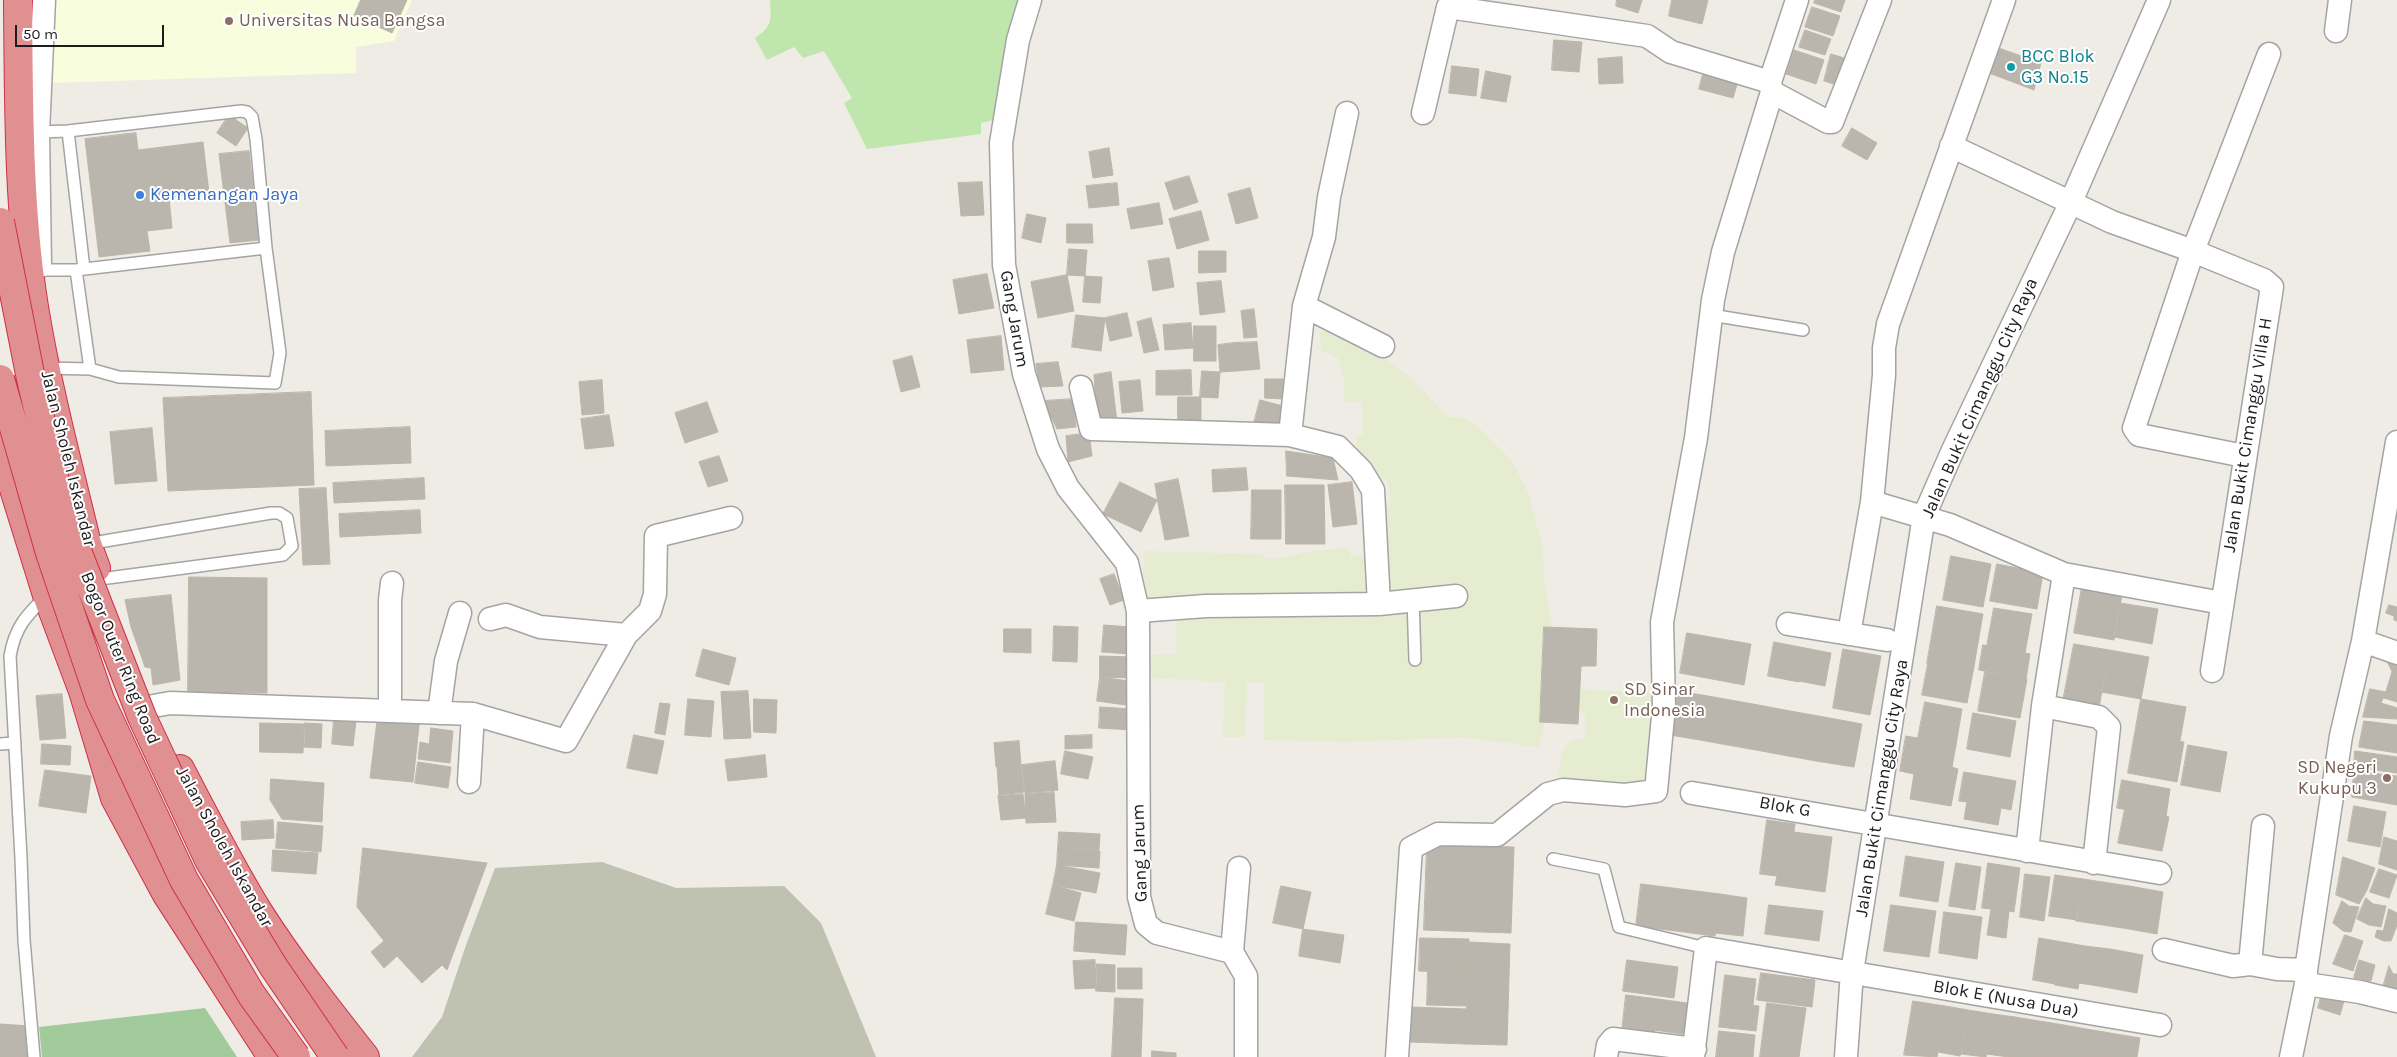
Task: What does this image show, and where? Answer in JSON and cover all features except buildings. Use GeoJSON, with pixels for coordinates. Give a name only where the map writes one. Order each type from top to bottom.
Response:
{"type":"FeatureCollection","features":[{"type":"Feature","properties":{"kind":"highway","name":"Jalan Sholeh Iskandar"},"geometry":{"type":"LineString","coordinates":[[18,0],[18,47],[29,133],[23,213],[34,306],[45,368],[87,544],[148,707],[218,842],[259,913],[306,982],[365,1057]]}},
{"type":"Feature","properties":{"kind":"highway"},"geometry":{"type":"LineString","coordinates":[[18,47],[22,0]]}},
{"type":"Feature","properties":{"kind":"highway","name":"Bogor Outer Ring Road"},"geometry":{"type":"LineString","coordinates":[[0,222],[31,379],[62,515],[142,718],[209,860],[273,966],[335,1057]]}},
{"type":"Feature","properties":{"kind":"highway","name":"Bogor Outer Ring Road"},"geometry":{"type":"LineString","coordinates":[[0,379],[50,553],[100,700],[184,880],[251,994],[296,1057]]}},
{"type":"Feature","properties":{"kind":"highway"},"geometry":{"type":"LineString","coordinates":[[0,435],[7,490],[83,691],[115,798],[166,893],[272,1057]]}},
{"type":"Feature","properties":{"kind":"highway"},"geometry":{"type":"LineString","coordinates":[[47,595],[100,579]]}},
{"type":"Feature","properties":{"kind":"street"},"geometry":{"type":"LineString","coordinates":[[34,306],[40,270],[29,133],[44,0]]}},
{"type":"Feature","properties":{"kind":"street","name":"Gang Jarum"},"geometry":{"type":"LineString","coordinates":[[1030,0],[1018,40],[1001,143],[1004,265],[1024,374],[1048,449],[1068,488],[1127,563],[1138,611],[1138,897],[1146,924],[1157,933],[1232,952]]}},
{"type":"Feature","properties":{"kind":"street"},"geometry":{"type":"LineString","coordinates":[[1397,1057],[1411,848],[1438,834],[1497,835],[1548,794],[1563,790],[1625,795],[1656,791],[1664,706],[1662,622],[1696,438],[1711,315],[1723,252],[1797,0]]}},
{"type":"Feature","properties":{"kind":"street"},"geometry":{"type":"LineString","coordinates":[[1423,113],[1448,7],[1647,36],[1671,52],[1771,87],[1828,122],[1832,122],[1880,0]]}},
{"type":"Feature","properties":{"kind":"street"},"geometry":{"type":"LineString","coordinates":[[1849,634],[1872,502],[1884,375],[1884,348],[1888,324],[2004,0]]}},
{"type":"Feature","properties":{"kind":"street","name":"Jalan Bukit Cimanggu City Raya"},"geometry":{"type":"LineString","coordinates":[[1846,1057],[1852,972],[1924,516],[1953,450],[2070,204],[2159,0]]}},
{"type":"Feature","properties":{"kind":"street"},"geometry":{"type":"LineString","coordinates":[[2336,31],[2340,0]]}},
{"type":"Feature","properties":{"kind":"street"},"geometry":{"type":"LineString","coordinates":[[2244,456],[2139,435],[2134,428],[2193,251],[2269,54]]}},
{"type":"Feature","properties":{"kind":"street"},"geometry":{"type":"LineString","coordinates":[[1290,435],[1304,306],[1324,237],[1329,197],[1347,113]]}},
{"type":"Feature","properties":{"kind":"street"},"geometry":{"type":"LineString","coordinates":[[1951,146],[2070,204],[2128,228],[2193,251]]}},
{"type":"Feature","properties":{"kind":"street","name":"Jalan Bukit Cimanggu Villa H"},"geometry":{"type":"LineString","coordinates":[[2193,251],[2264,280],[2272,287],[2244,456],[2212,671]]}},
{"type":"Feature","properties":{"kind":"street"},"geometry":{"type":"LineString","coordinates":[[1304,306],[1383,346]]}},
{"type":"Feature","properties":{"kind":"street"},"geometry":{"type":"LineString","coordinates":[[1081,387],[1091,429],[1290,435],[1338,447],[1361,470],[1373,490],[1380,604]]}},
{"type":"Feature","properties":{"kind":"street"},"geometry":{"type":"LineString","coordinates":[[2291,1057],[2306,977],[2341,736],[2363,642],[2397,442]]}},
{"type":"Feature","properties":{"kind":"street"},"geometry":{"type":"LineString","coordinates":[[1872,502],[1955,526],[2064,574],[2222,603]]}},
{"type":"Feature","properties":{"kind":"street"},"geometry":{"type":"LineString","coordinates":[[148,707],[170,703],[473,714],[566,741],[626,635],[650,611],[655,594],[656,536],[731,518]]}},
{"type":"Feature","properties":{"kind":"street"},"geometry":{"type":"LineString","coordinates":[[2027,851],[2043,706],[2064,574]]}},
{"type":"Feature","properties":{"kind":"street"},"geometry":{"type":"LineString","coordinates":[[390,710],[390,600],[392,583]]}},
{"type":"Feature","properties":{"kind":"street"},"geometry":{"type":"LineString","coordinates":[[1138,611],[1206,606],[1380,604],[1413,599],[1456,596]]}},
{"type":"Feature","properties":{"kind":"street"},"geometry":{"type":"LineString","coordinates":[[439,712],[446,662],[460,612]]}},
{"type":"Feature","properties":{"kind":"street"},"geometry":{"type":"LineString","coordinates":[[490,619],[506,615],[540,628],[626,635]]}},
{"type":"Feature","properties":{"kind":"street"},"geometry":{"type":"LineString","coordinates":[[1788,624],[1887,640]]}},
{"type":"Feature","properties":{"kind":"street"},"geometry":{"type":"LineString","coordinates":[[2363,642],[2397,653]]}},
{"type":"Feature","properties":{"kind":"street"},"geometry":{"type":"LineString","coordinates":[[2043,706],[2099,716],[2109,727],[2094,863]]}},
{"type":"Feature","properties":{"kind":"street"},"geometry":{"type":"LineString","coordinates":[[469,782],[473,714]]}},
{"type":"Feature","properties":{"kind":"street","name":"Blok G"},"geometry":{"type":"LineString","coordinates":[[1692,793],[2160,873]]}},
{"type":"Feature","properties":{"kind":"street"},"geometry":{"type":"LineString","coordinates":[[2250,964],[2263,826]]}},
{"type":"Feature","properties":{"kind":"street"},"geometry":{"type":"LineString","coordinates":[[1239,868],[1232,952],[1246,976],[1246,1057]]}},
{"type":"Feature","properties":{"kind":"street"},"geometry":{"type":"LineString","coordinates":[[1606,1057],[1608,1045],[1613,1039],[1694,1053],[1706,948]]}},
{"type":"Feature","properties":{"kind":"street","name":"Blok E (Nusa Dua)"},"geometry":{"type":"LineString","coordinates":[[1706,948],[2160,1025]]}},
{"type":"Feature","properties":{"kind":"street"},"geometry":{"type":"LineString","coordinates":[[2164,950],[2233,966],[2250,964],[2397,1001]]}},
{"type":"Feature","properties":{"kind":"lane"},"geometry":{"type":"LineString","coordinates":[[29,133],[68,132],[241,111],[247,112],[252,117],[256,139],[266,248],[280,353],[275,383],[120,378],[90,369],[45,368]]}},
{"type":"Feature","properties":{"kind":"lane"},"geometry":{"type":"LineString","coordinates":[[68,132],[90,369]]}},
{"type":"Feature","properties":{"kind":"lane"},"geometry":{"type":"LineString","coordinates":[[40,270],[80,270],[266,248]]}},
{"type":"Feature","properties":{"kind":"lane"},"geometry":{"type":"LineString","coordinates":[[1711,315],[1803,330]]}},
{"type":"Feature","properties":{"kind":"lane"},"geometry":{"type":"LineString","coordinates":[[87,544],[271,513],[279,513],[287,518],[292,546],[283,555],[100,579]]}},
{"type":"Feature","properties":{"kind":"lane"},"geometry":{"type":"LineString","coordinates":[[34,1057],[24,940],[10,656],[13,640],[23,618],[47,595]]}},
{"type":"Feature","properties":{"kind":"lane"},"geometry":{"type":"LineString","coordinates":[[1413,599],[1415,660]]}},
{"type":"Feature","properties":{"kind":"lane"},"geometry":{"type":"LineString","coordinates":[[0,744],[15,743]]}},
{"type":"Feature","properties":{"kind":"lane"},"geometry":{"type":"LineString","coordinates":[[1553,859],[1604,870],[1619,927],[1706,948]]}},
{"type":"Feature","properties":{"kind":"shaded area","name":"Universitas Nusa Bangsa"},"geometry":{"type":"Polygon","coordinates":[[[55,0],[412,0],[394,41],[356,47],[356,73],[52,83],[55,0]]]}},
{"type":"Feature","properties":{"kind":"shaded area"},"geometry":{"type":"Polygon","coordinates":[[[1326,331],[1336,333],[1378,353],[1411,378],[1448,417],[1463,418],[1477,426],[1512,461],[1528,493],[1543,549],[1544,580],[1554,638],[1553,689],[1657,692],[1658,769],[1629,803],[1558,801],[1556,788],[1562,755],[1566,745],[1572,740],[1585,738],[1586,712],[1548,705],[1539,747],[1462,737],[1348,742],[1264,740],[1264,683],[1247,682],[1245,737],[1223,737],[1225,682],[1152,678],[1150,655],[1176,654],[1177,612],[1147,609],[1143,575],[1145,551],[1262,554],[1265,559],[1284,558],[1304,552],[1346,548],[1350,551],[1351,557],[1380,553],[1375,507],[1391,504],[1388,482],[1370,474],[1357,457],[1356,437],[1363,436],[1362,402],[1343,401],[1345,393],[1343,375],[1338,358],[1321,350],[1320,333],[1326,331]]]}},
{"type":"Feature","properties":{"kind":"shaded area"},"geometry":{"type":"Polygon","coordinates":[[[602,862],[676,888],[784,886],[821,923],[876,1057],[412,1057],[442,1017],[466,945],[495,868],[602,862]]]}},
{"type":"Feature","properties":{"kind":"green space"},"geometry":{"type":"Polygon","coordinates":[[[770,0],[1030,0],[994,120],[981,123],[981,134],[867,149],[844,103],[852,98],[824,51],[803,58],[794,47],[767,60],[755,38],[765,30],[770,22],[770,0]]]}},
{"type":"Feature","properties":{"kind":"green space"},"geometry":{"type":"Polygon","coordinates":[[[205,1008],[237,1057],[42,1057],[39,1027],[205,1008]]]}},
{"type":"Feature","properties":{"kind":"place","name":"Universitas Nusa Bangsa"},"geometry":{"type":"Point","coordinates":[229,21]}},
{"type":"Feature","properties":{"kind":"place","name":"BCC Blok G3 No.15"},"geometry":{"type":"Point","coordinates":[2011,67]}},
{"type":"Feature","properties":{"kind":"place","name":"Kemenangan Jaya"},"geometry":{"type":"Point","coordinates":[140,195]}},
{"type":"Feature","properties":{"kind":"place","name":"SD Sinar Indonesia"},"geometry":{"type":"Point","coordinates":[1614,700]}},
{"type":"Feature","properties":{"kind":"place","name":"SD Negeri Kukupu 3"},"geometry":{"type":"Point","coordinates":[2387,778]}}]}
